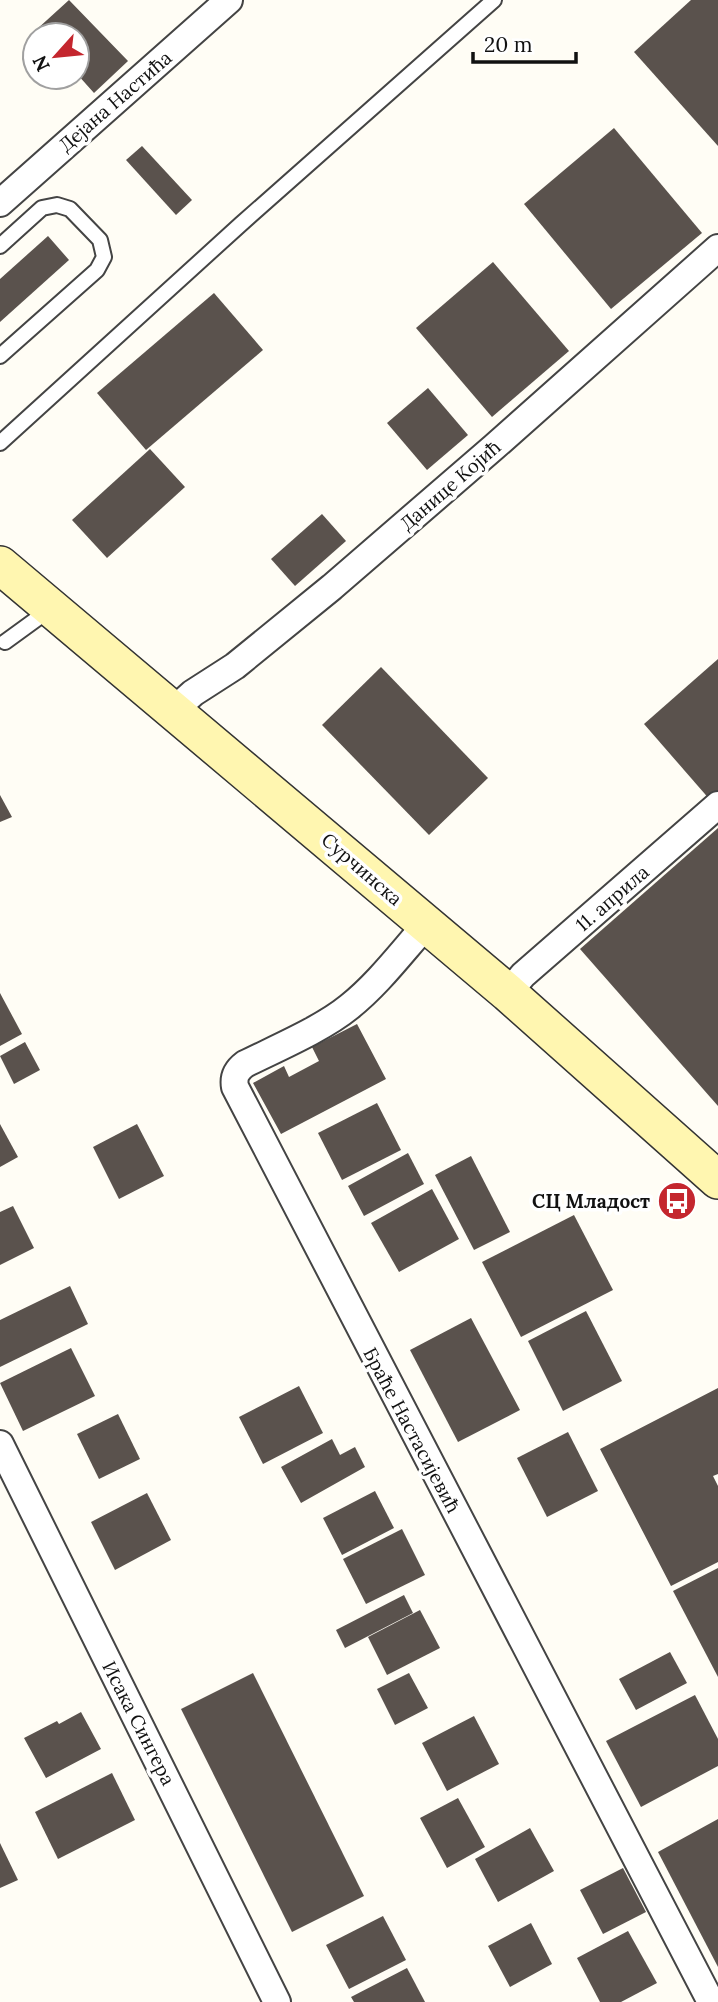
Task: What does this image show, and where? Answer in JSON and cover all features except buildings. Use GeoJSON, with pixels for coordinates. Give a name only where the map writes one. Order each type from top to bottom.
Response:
{"type":"FeatureCollection","features":[{"type":"Feature","properties":{"kind":"main road","name":"Сурчинска"},"geometry":{"type":"LineString","coordinates":[[0,565],[508,993],[718,1180]]}},
{"type":"Feature","properties":{"kind":"street","name":"Дејана Настића"},"geometry":{"type":"LineString","coordinates":[[0,203],[229,0]]}},
{"type":"Feature","properties":{"kind":"street","name":"Данице Којић"},"geometry":{"type":"LineString","coordinates":[[173,711],[193,693],[235,666],[331,587],[718,248]]}},
{"type":"Feature","properties":{"kind":"street","name":"11. априла"},"geometry":{"type":"LineString","coordinates":[[508,993],[523,975],[718,805]]}},
{"type":"Feature","properties":{"kind":"street","name":"Браће Настасијевић"},"geometry":{"type":"LineString","coordinates":[[426,925],[368,990],[347,1009],[245,1064],[237,1071],[234,1078],[235,1087],[711,2002]]}},
{"type":"Feature","properties":{"kind":"street","name":"Исака Сингера"},"geometry":{"type":"LineString","coordinates":[[0,1444],[277,2002]]}},
{"type":"Feature","properties":{"kind":"lane"},"geometry":{"type":"LineString","coordinates":[[0,443],[241,224],[494,0]]}},
{"type":"Feature","properties":{"kind":"lane"},"geometry":{"type":"LineString","coordinates":[[0,246],[42,208],[57,205],[70,209],[100,240],[104,257],[97,270],[0,356]]}},
{"type":"Feature","properties":{"kind":"lane"},"geometry":{"type":"LineString","coordinates":[[5,642],[51,608]]}},
{"type":"Feature","properties":{"kind":"place","name":"СЦ Младост"},"geometry":{"type":"Point","coordinates":[677,1201]}}]}
